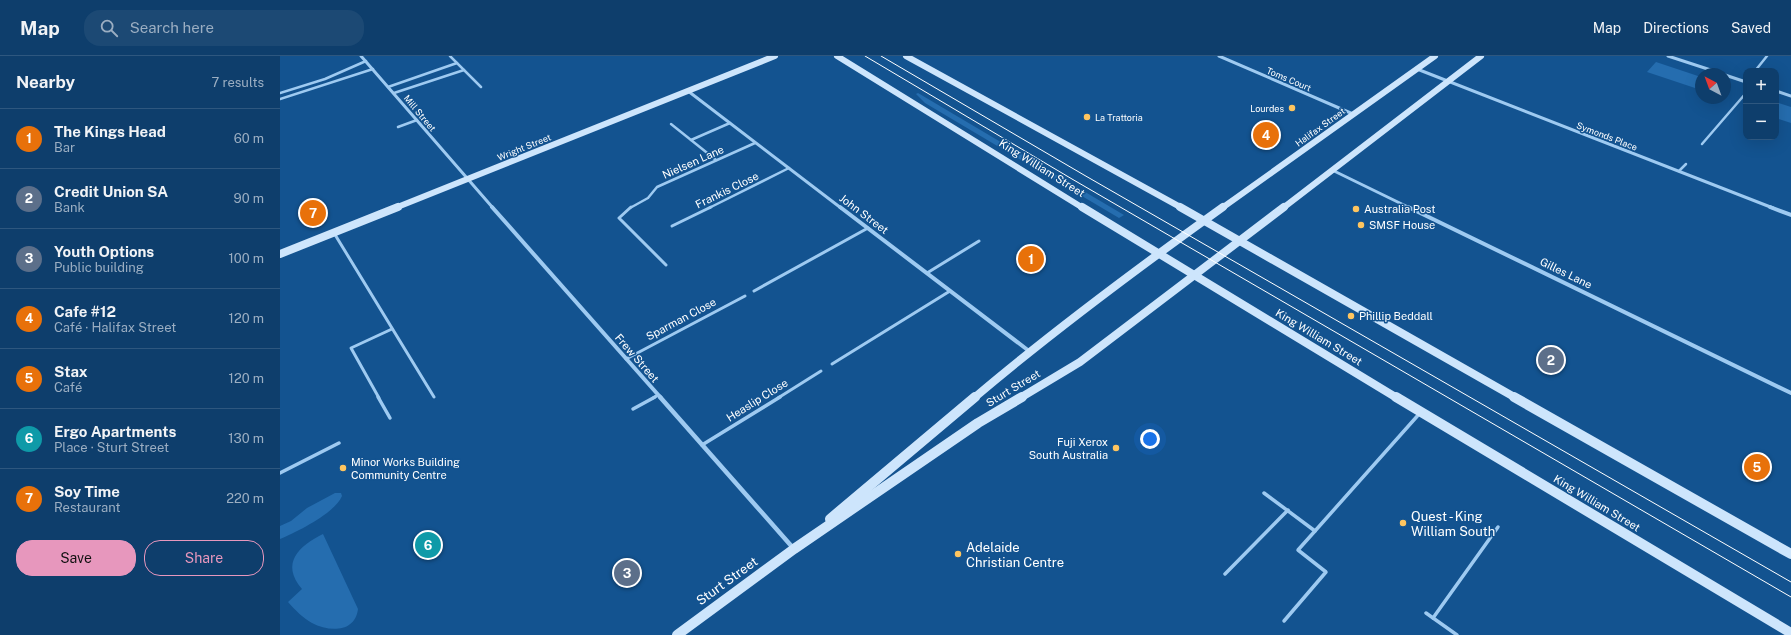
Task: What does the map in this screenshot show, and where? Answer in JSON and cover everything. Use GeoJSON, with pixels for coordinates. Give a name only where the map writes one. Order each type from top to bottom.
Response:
{"type":"FeatureCollection","features":[{"type":"Feature","properties":{"kind":"street","name":"Mill Street"},"geometry":{"type":"LineString","coordinates":[[361,56],[468,179]]}},
{"type":"Feature","properties":{"kind":"street","name":"Wright Street"},"geometry":{"type":"LineString","coordinates":[[280,254],[776,56]]}},
{"type":"Feature","properties":{"kind":"street","name":"King William Street"},"geometry":{"type":"LineString","coordinates":[[837,56],[1194,276],[1791,633]]}},
{"type":"Feature","properties":{"kind":"street"},"geometry":{"type":"LineString","coordinates":[[906,56],[1204,220],[1791,554]]}},
{"type":"Feature","properties":{"kind":"street","name":"Toms Court"},"geometry":{"type":"LineString","coordinates":[[1219,56],[1353,114]]}},
{"type":"Feature","properties":{"kind":"street","name":"Halifax Street"},"geometry":{"type":"LineString","coordinates":[[1158,254],[1435,56]]}},
{"type":"Feature","properties":{"kind":"street"},"geometry":{"type":"LineString","coordinates":[[1240,241],[1481,56]]}},
{"type":"Feature","properties":{"kind":"street"},"geometry":{"type":"LineString","coordinates":[[1668,56],[1705,68]]}},
{"type":"Feature","properties":{"kind":"street","name":"Symonds Place"},"geometry":{"type":"LineString","coordinates":[[1417,69],[1791,215]]}},
{"type":"Feature","properties":{"kind":"street"},"geometry":{"type":"LineString","coordinates":[[1731,77],[1743,81]]}},
{"type":"Feature","properties":{"kind":"street","name":"John Street"},"geometry":{"type":"LineString","coordinates":[[688,91],[1029,351]]}},
{"type":"Feature","properties":{"kind":"street"},"geometry":{"type":"LineString","coordinates":[[1779,92],[1791,96]]}},
{"type":"Feature","properties":{"kind":"street","name":"Gilles Lane"},"geometry":{"type":"LineString","coordinates":[[1332,170],[1791,393]]}},
{"type":"Feature","properties":{"kind":"street","name":"Frew Street"},"geometry":{"type":"LineString","coordinates":[[468,179],[794,549]]}},
{"type":"Feature","properties":{"kind":"street","name":"Sturt Street"},"geometry":{"type":"LineString","coordinates":[[677,635],[794,549],[978,423],[1080,362],[1240,241]]}},
{"type":"Feature","properties":{"kind":"street","name":"Sturt Street"},"geometry":{"type":"LineString","coordinates":[[794,549],[1029,351],[1158,254]]}},
{"type":"Feature","properties":{"kind":"lane"},"geometry":{"type":"LineString","coordinates":[[450,56],[481,87]]}},
{"type":"Feature","properties":{"kind":"lane"},"geometry":{"type":"LineString","coordinates":[[1757,68],[1767,56]]}},
{"type":"Feature","properties":{"kind":"lane"},"geometry":{"type":"LineString","coordinates":[[280,93],[325,79],[366,61]]}},
{"type":"Feature","properties":{"kind":"lane"},"geometry":{"type":"LineString","coordinates":[[388,87],[457,63]]}},
{"type":"Feature","properties":{"kind":"lane"},"geometry":{"type":"LineString","coordinates":[[280,99],[373,69]]}},
{"type":"Feature","properties":{"kind":"lane"},"geometry":{"type":"LineString","coordinates":[[394,93],[464,70]]}},
{"type":"Feature","properties":{"kind":"lane"},"geometry":{"type":"LineString","coordinates":[[1702,144],[1743,96]]}},
{"type":"Feature","properties":{"kind":"lane"},"geometry":{"type":"LineString","coordinates":[[398,127],[417,120]]}},
{"type":"Feature","properties":{"kind":"lane"},"geometry":{"type":"LineString","coordinates":[[691,140],[730,123]]}},
{"type":"Feature","properties":{"kind":"lane"},"geometry":{"type":"LineString","coordinates":[[671,124],[716,160]]}},
{"type":"Feature","properties":{"kind":"lane","name":"Nielsen Lane"},"geometry":{"type":"LineString","coordinates":[[666,265],[618,218],[633,205],[648,198],[657,187],[755,142]]}},
{"type":"Feature","properties":{"kind":"lane"},"geometry":{"type":"LineString","coordinates":[[1679,171],[1686,164]]}},
{"type":"Feature","properties":{"kind":"lane","name":"Frankis Close"},"geometry":{"type":"LineString","coordinates":[[672,226],[789,168]]}},
{"type":"Feature","properties":{"kind":"lane"},"geometry":{"type":"LineString","coordinates":[[754,291],[868,228]]}},
{"type":"Feature","properties":{"kind":"lane"},"geometry":{"type":"LineString","coordinates":[[334,233],[434,396]]}},
{"type":"Feature","properties":{"kind":"lane"},"geometry":{"type":"LineString","coordinates":[[927,273],[979,241]]}},
{"type":"Feature","properties":{"kind":"lane"},"geometry":{"type":"LineString","coordinates":[[832,364],[950,291]]}},
{"type":"Feature","properties":{"kind":"lane","name":"Sparman Close"},"geometry":{"type":"LineString","coordinates":[[626,359],[745,296]]}},
{"type":"Feature","properties":{"kind":"lane"},"geometry":{"type":"LineString","coordinates":[[390,418],[351,348],[392,328]]}},
{"type":"Feature","properties":{"kind":"lane","name":"Heaslip Close"},"geometry":{"type":"LineString","coordinates":[[702,445],[821,371]]}},
{"type":"Feature","properties":{"kind":"lane"},"geometry":{"type":"LineString","coordinates":[[633,410],[658,395]]}},
{"type":"Feature","properties":{"kind":"lane"},"geometry":{"type":"LineString","coordinates":[[1284,622],[1326,572],[1298,550],[1421,412]]}},
{"type":"Feature","properties":{"kind":"lane"},"geometry":{"type":"LineString","coordinates":[[280,473],[339,443]]}},
{"type":"Feature","properties":{"kind":"lane"},"geometry":{"type":"LineString","coordinates":[[1264,493],[1315,531]]}},
{"type":"Feature","properties":{"kind":"lane"},"geometry":{"type":"LineString","coordinates":[[1225,574],[1288,510]]}},
{"type":"Feature","properties":{"kind":"lane"},"geometry":{"type":"LineString","coordinates":[[1433,618],[1498,527]]}},
{"type":"Feature","properties":{"kind":"lane"},"geometry":{"type":"LineString","coordinates":[[1426,613],[1457,635]]}},
{"type":"Feature","properties":{"kind":"shaded area"},"geometry":{"type":"Polygon","coordinates":[[[1656,62],[1695,75],[1695,88],[1647,72],[1656,62]]]}},
{"type":"Feature","properties":{"kind":"shaded area"},"geometry":{"type":"Polygon","coordinates":[[[918,93],[1124,215],[1119,218],[925,103],[916,94],[918,93]]]}},
{"type":"Feature","properties":{"kind":"shaded area"},"geometry":{"type":"Polygon","coordinates":[[[1779,103],[1791,107],[1791,123],[1779,119],[1779,103]]]}},
{"type":"Feature","properties":{"kind":"shaded area"},"geometry":{"type":"Polygon","coordinates":[[[335,493],[341,493],[342,496],[332,509],[305,527],[280,539],[280,526],[291,521],[307,508],[335,493]]]}},
{"type":"Feature","properties":{"kind":"shaded area"},"geometry":{"type":"Polygon","coordinates":[[[323,534],[358,609],[356,617],[352,623],[347,626],[333,629],[319,626],[305,619],[288,602],[302,589],[296,580],[293,571],[295,556],[306,544],[323,534]]]}},
{"type":"Feature","properties":{"kind":"tram line"},"geometry":{"type":"LineString","coordinates":[[865,56],[1072,179],[1791,597]]}},
{"type":"Feature","properties":{"kind":"tram line"},"geometry":{"type":"LineString","coordinates":[[881,56],[1084,175],[1791,582]]}},
{"type":"Feature","properties":{"kind":"place","name":"Lourdes"},"geometry":{"type":"Point","coordinates":[1292,108]}},
{"type":"Feature","properties":{"kind":"place","name":"La Trattoria"},"geometry":{"type":"Point","coordinates":[1087,117]}},
{"type":"Feature","properties":{"kind":"place","name":"Cafe #12"},"geometry":{"type":"Point","coordinates":[1266,135]}},
{"type":"Feature","properties":{"kind":"place","name":"Australia Post"},"geometry":{"type":"Point","coordinates":[1356,209]}},
{"type":"Feature","properties":{"kind":"place","name":"Soy Time"},"geometry":{"type":"Point","coordinates":[313,213]}},
{"type":"Feature","properties":{"kind":"place","name":"SMSF House"},"geometry":{"type":"Point","coordinates":[1361,225]}},
{"type":"Feature","properties":{"kind":"place","name":"The Kings Head"},"geometry":{"type":"Point","coordinates":[1031,259]}},
{"type":"Feature","properties":{"kind":"place","name":"Phillip Beddall"},"geometry":{"type":"Point","coordinates":[1351,316]}},
{"type":"Feature","properties":{"kind":"place","name":"Credit Union SA"},"geometry":{"type":"Point","coordinates":[1551,360]}},
{"type":"Feature","properties":{"kind":"place","name":"Fuji Xerox South Australia"},"geometry":{"type":"Point","coordinates":[1116,448]}},
{"type":"Feature","properties":{"kind":"place","name":"Stax"},"geometry":{"type":"Point","coordinates":[1757,467]}},
{"type":"Feature","properties":{"kind":"place","name":"Minor Works Building Community Centre"},"geometry":{"type":"Point","coordinates":[343,468]}},
{"type":"Feature","properties":{"kind":"place","name":"Quest - King William South"},"geometry":{"type":"Point","coordinates":[1403,523]}},
{"type":"Feature","properties":{"kind":"place","name":"Ergo Apartments"},"geometry":{"type":"Point","coordinates":[428,545]}},
{"type":"Feature","properties":{"kind":"place","name":"Adelaide Christian Centre"},"geometry":{"type":"Point","coordinates":[958,554]}},
{"type":"Feature","properties":{"kind":"place","name":"Youth Options"},"geometry":{"type":"Point","coordinates":[627,573]}}]}
